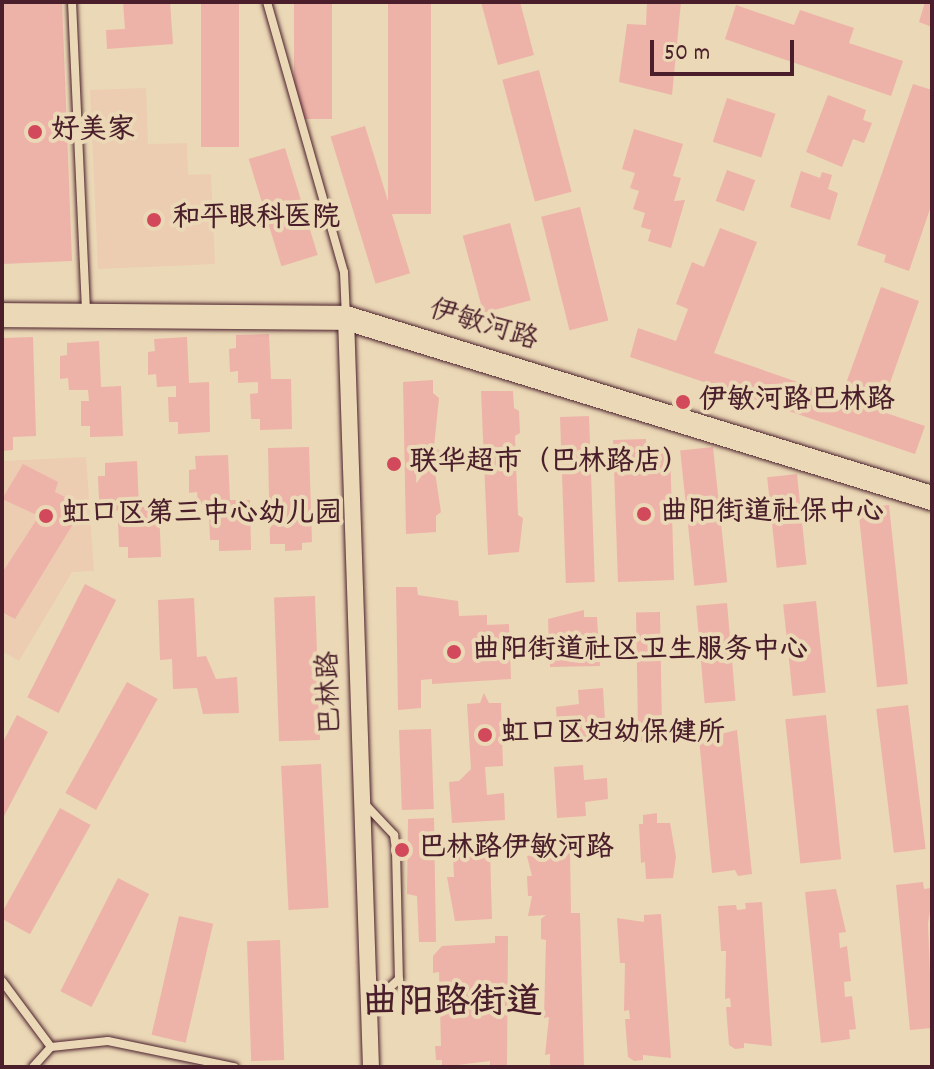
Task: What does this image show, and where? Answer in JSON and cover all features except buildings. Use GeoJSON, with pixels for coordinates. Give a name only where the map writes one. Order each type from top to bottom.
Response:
{"type":"FeatureCollection","features":[{"type":"Feature","properties":{"kind":"street","name":"伊敏河路"},"geometry":{"type":"LineString","coordinates":[[2,315],[346,318],[932,497]]}},
{"type":"Feature","properties":{"kind":"street","name":"巴林路"},"geometry":{"type":"LineString","coordinates":[[346,318],[371,1067]]}},
{"type":"Feature","properties":{"kind":"lane"},"geometry":{"type":"LineString","coordinates":[[72,2],[86,315]]}},
{"type":"Feature","properties":{"kind":"lane"},"geometry":{"type":"LineString","coordinates":[[267,2],[344,272],[346,318]]}},
{"type":"Feature","properties":{"kind":"lane"},"geometry":{"type":"LineString","coordinates":[[361,800],[394,835],[396,850],[399,979],[370,1006]]}},
{"type":"Feature","properties":{"kind":"lane"},"geometry":{"type":"LineString","coordinates":[[2,981],[51,1047]]}},
{"type":"Feature","properties":{"kind":"lane"},"geometry":{"type":"LineString","coordinates":[[33,1067],[51,1047],[108,1041],[234,1067]]}},
{"type":"Feature","properties":{"kind":"shaded area","name":"和平眼科医院"},"geometry":{"type":"Polygon","coordinates":[[[146,88],[148,144],[187,143],[188,175],[211,174],[215,264],[98,269],[90,90],[146,88]]]}},
{"type":"Feature","properties":{"kind":"shaded area","name":"虹口区第三中心幼儿园"},"geometry":{"type":"Polygon","coordinates":[[[86,457],[94,571],[72,572],[19,661],[2,651],[2,461],[86,457]]]}},
{"type":"Feature","properties":{"kind":"place","name":"好美家"},"geometry":{"type":"Point","coordinates":[35,132]}},
{"type":"Feature","properties":{"kind":"place","name":"和平眼科医院"},"geometry":{"type":"Point","coordinates":[154,220]}},
{"type":"Feature","properties":{"kind":"place","name":"伊敏河路巴林路"},"geometry":{"type":"Point","coordinates":[683,402]}},
{"type":"Feature","properties":{"kind":"place","name":"联华超市（巴林路店）"},"geometry":{"type":"Point","coordinates":[394,464]}},
{"type":"Feature","properties":{"kind":"place","name":"曲阳街道社保中心"},"geometry":{"type":"Point","coordinates":[644,514]}},
{"type":"Feature","properties":{"kind":"place","name":"虹口区第三中心幼儿园"},"geometry":{"type":"Point","coordinates":[46,516]}},
{"type":"Feature","properties":{"kind":"place","name":"曲阳街道社区卫生服务中心"},"geometry":{"type":"Point","coordinates":[454,652]}},
{"type":"Feature","properties":{"kind":"place","name":"虹口区妇幼保健所"},"geometry":{"type":"Point","coordinates":[485,735]}},
{"type":"Feature","properties":{"kind":"place","name":"巴林路伊敏河路"},"geometry":{"type":"Point","coordinates":[402,850]}},
{"type":"Feature","properties":{"kind":"district","name":"曲阳路街道"},"geometry":{"type":"Point","coordinates":[452,1006]}}]}
